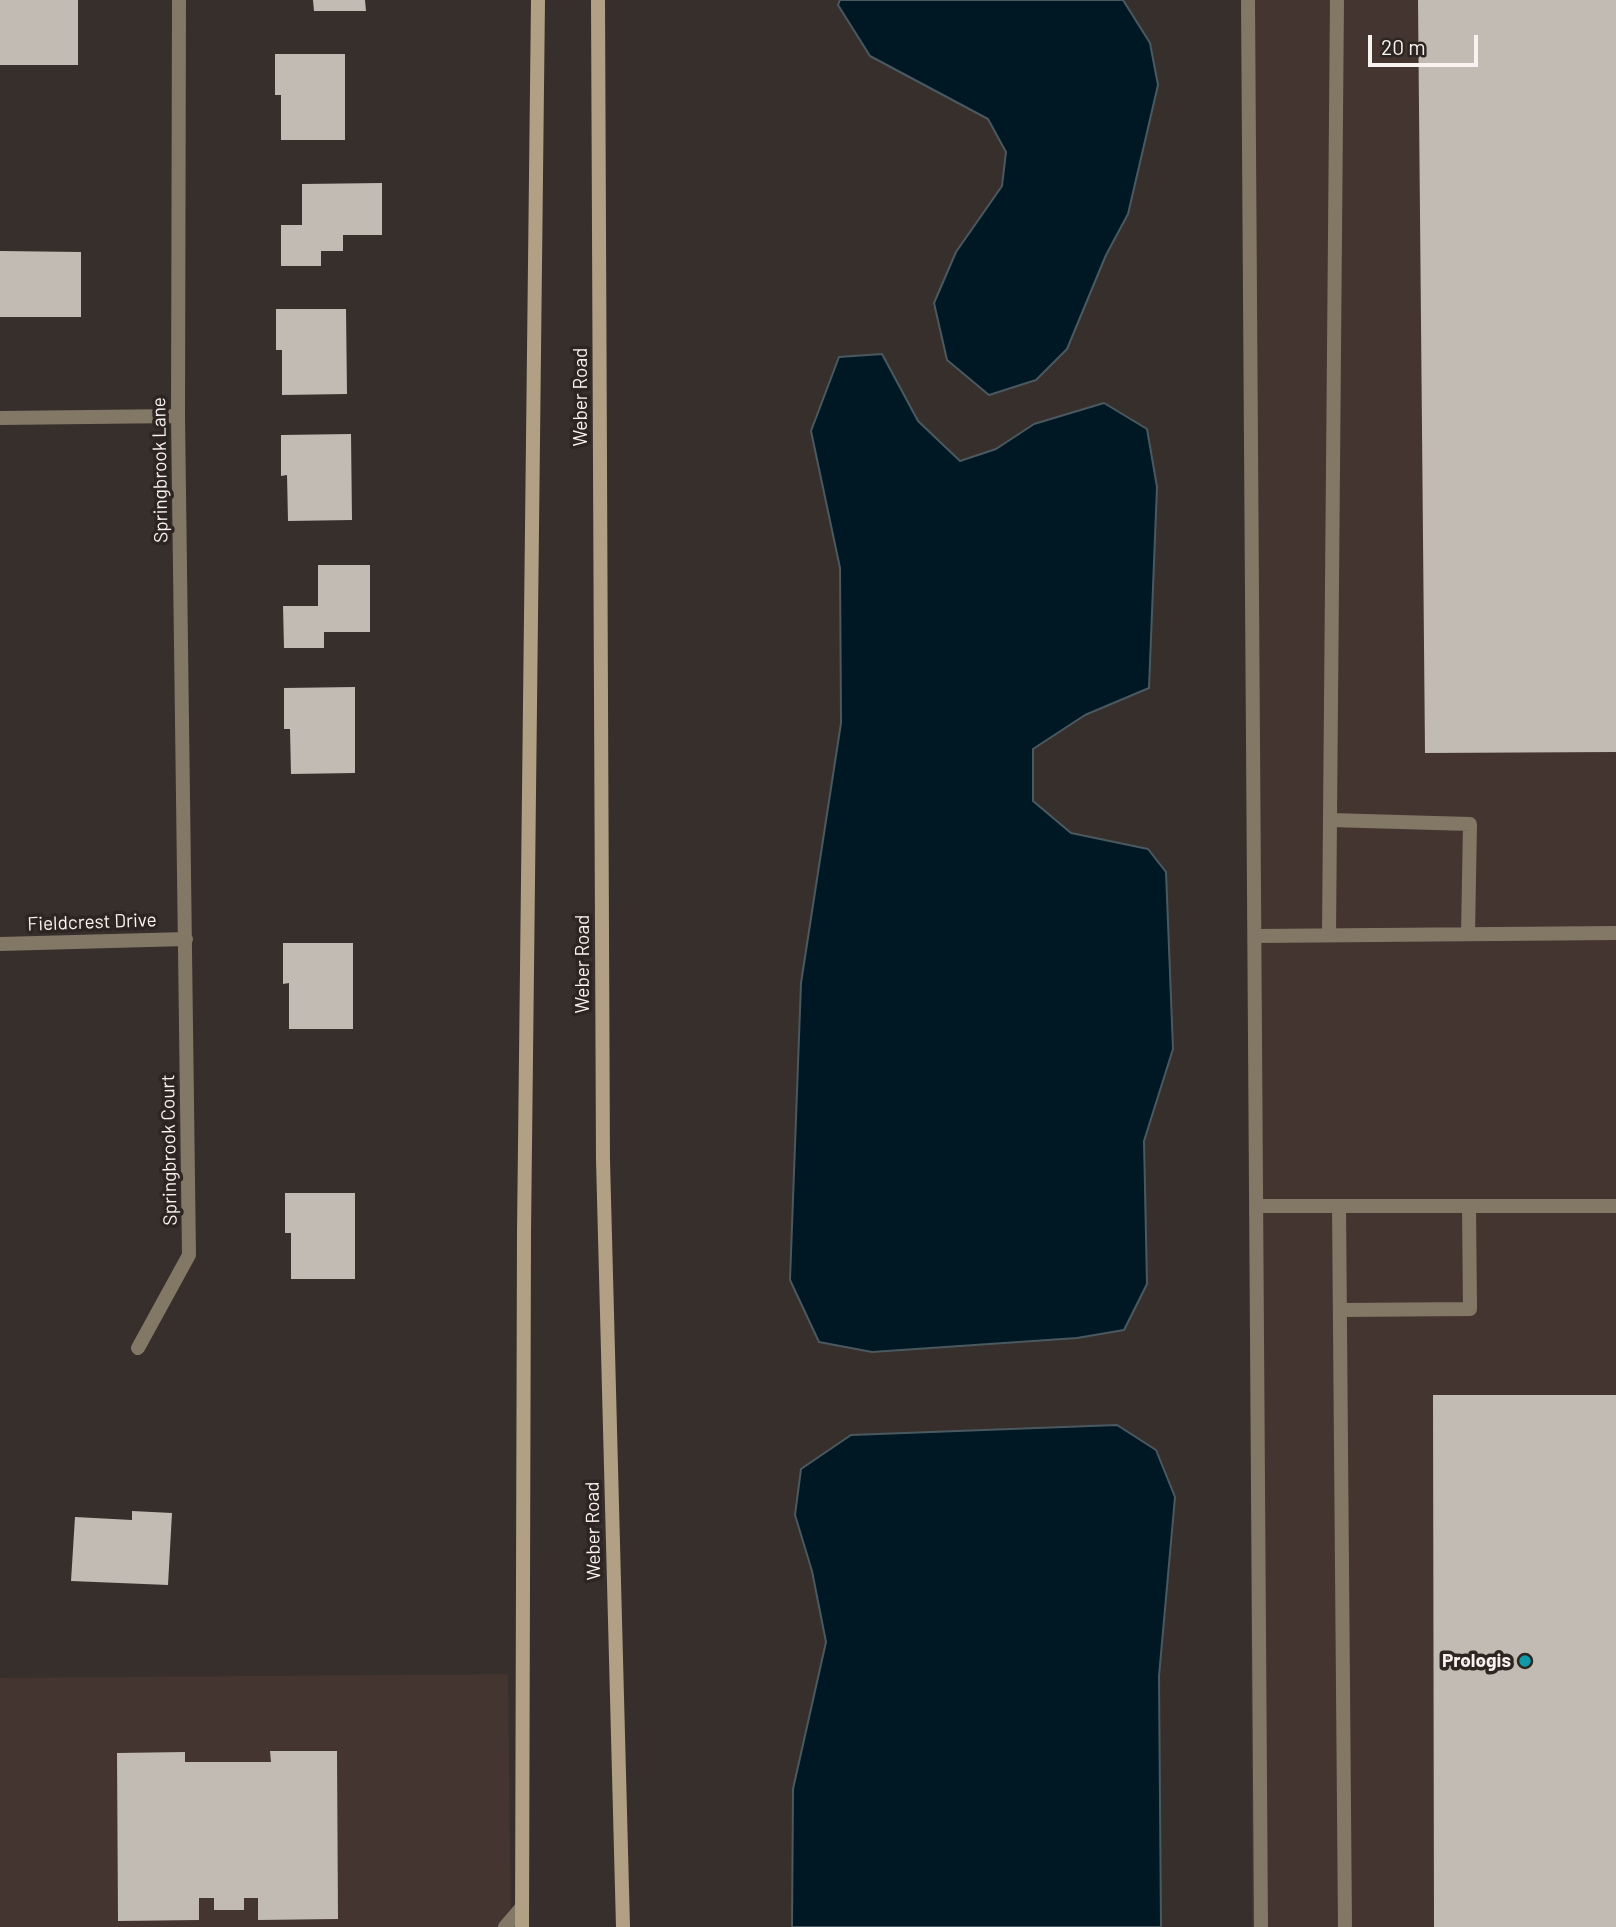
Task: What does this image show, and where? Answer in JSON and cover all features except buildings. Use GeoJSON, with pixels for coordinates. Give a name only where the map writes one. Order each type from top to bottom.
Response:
{"type":"FeatureCollection","features":[{"type":"Feature","properties":{"kind":"main road"},"geometry":{"type":"LineString","coordinates":[[522,1927],[524,1233],[538,0]]}},
{"type":"Feature","properties":{"kind":"main road","name":"Weber Road"},"geometry":{"type":"LineString","coordinates":[[598,0],[603,1146],[623,1927]]}},
{"type":"Feature","properties":{"kind":"street","name":"Springbrook Lane"},"geometry":{"type":"LineString","coordinates":[[179,0],[178,416],[186,939]]}},
{"type":"Feature","properties":{"kind":"street"},"geometry":{"type":"LineString","coordinates":[[1248,0],[1261,1927]]}},
{"type":"Feature","properties":{"kind":"street"},"geometry":{"type":"LineString","coordinates":[[1329,935],[1337,0]]}},
{"type":"Feature","properties":{"kind":"street"},"geometry":{"type":"LineString","coordinates":[[0,418],[178,416]]}},
{"type":"Feature","properties":{"kind":"street"},"geometry":{"type":"LineString","coordinates":[[1330,820],[1470,824],[1468,934]]}},
{"type":"Feature","properties":{"kind":"street"},"geometry":{"type":"LineString","coordinates":[[1256,936],[1616,933]]}},
{"type":"Feature","properties":{"kind":"street","name":"Fieldcrest Drive"},"geometry":{"type":"LineString","coordinates":[[0,944],[186,939]]}},
{"type":"Feature","properties":{"kind":"street","name":"Springbrook Court"},"geometry":{"type":"LineString","coordinates":[[138,1348],[189,1255],[186,939]]}},
{"type":"Feature","properties":{"kind":"street"},"geometry":{"type":"LineString","coordinates":[[1258,1206],[1616,1206]]}},
{"type":"Feature","properties":{"kind":"street"},"geometry":{"type":"LineString","coordinates":[[1339,1206],[1345,1927]]}},
{"type":"Feature","properties":{"kind":"street"},"geometry":{"type":"LineString","coordinates":[[1340,1310],[1470,1308],[1469,1206]]}},
{"type":"Feature","properties":{"kind":"street"},"geometry":{"type":"LineString","coordinates":[[505,1927],[522,1907]]}},
{"type":"Feature","properties":{"kind":"shaded area"},"geometry":{"type":"Polygon","coordinates":[[[1246,0],[1616,0],[1616,1927],[1252,1927],[1246,0]]]}},
{"type":"Feature","properties":{"kind":"shaded area"},"geometry":{"type":"Polygon","coordinates":[[[508,1674],[511,1927],[0,1927],[0,1678],[508,1674]]]}},
{"type":"Feature","properties":{"kind":"water"},"geometry":{"type":"Polygon","coordinates":[[[840,0],[1123,0],[1150,43],[1158,85],[1128,214],[1106,255],[1067,349],[1036,380],[989,395],[947,360],[934,303],[956,252],[1002,186],[1006,152],[988,119],[870,56],[838,5],[840,0]]]}},
{"type":"Feature","properties":{"kind":"water"},"geometry":{"type":"Polygon","coordinates":[[[882,354],[918,421],[960,461],[996,449],[1034,424],[1104,403],[1147,429],[1157,487],[1149,688],[1085,715],[1033,749],[1033,801],[1071,833],[1148,849],[1166,872],[1173,1049],[1144,1141],[1147,1284],[1124,1330],[1077,1338],[872,1352],[819,1342],[790,1280],[801,983],[841,723],[840,568],[811,431],[839,357],[882,354]]]}},
{"type":"Feature","properties":{"kind":"water"},"geometry":{"type":"Polygon","coordinates":[[[1117,1425],[1156,1450],[1175,1497],[1159,1676],[1161,1927],[792,1927],[793,1789],[826,1642],[812,1571],[795,1515],[801,1469],[851,1435],[1117,1425]]]}},
{"type":"Feature","properties":{"kind":"place","name":"Prologis"},"geometry":{"type":"Point","coordinates":[1525,1661]}}]}
